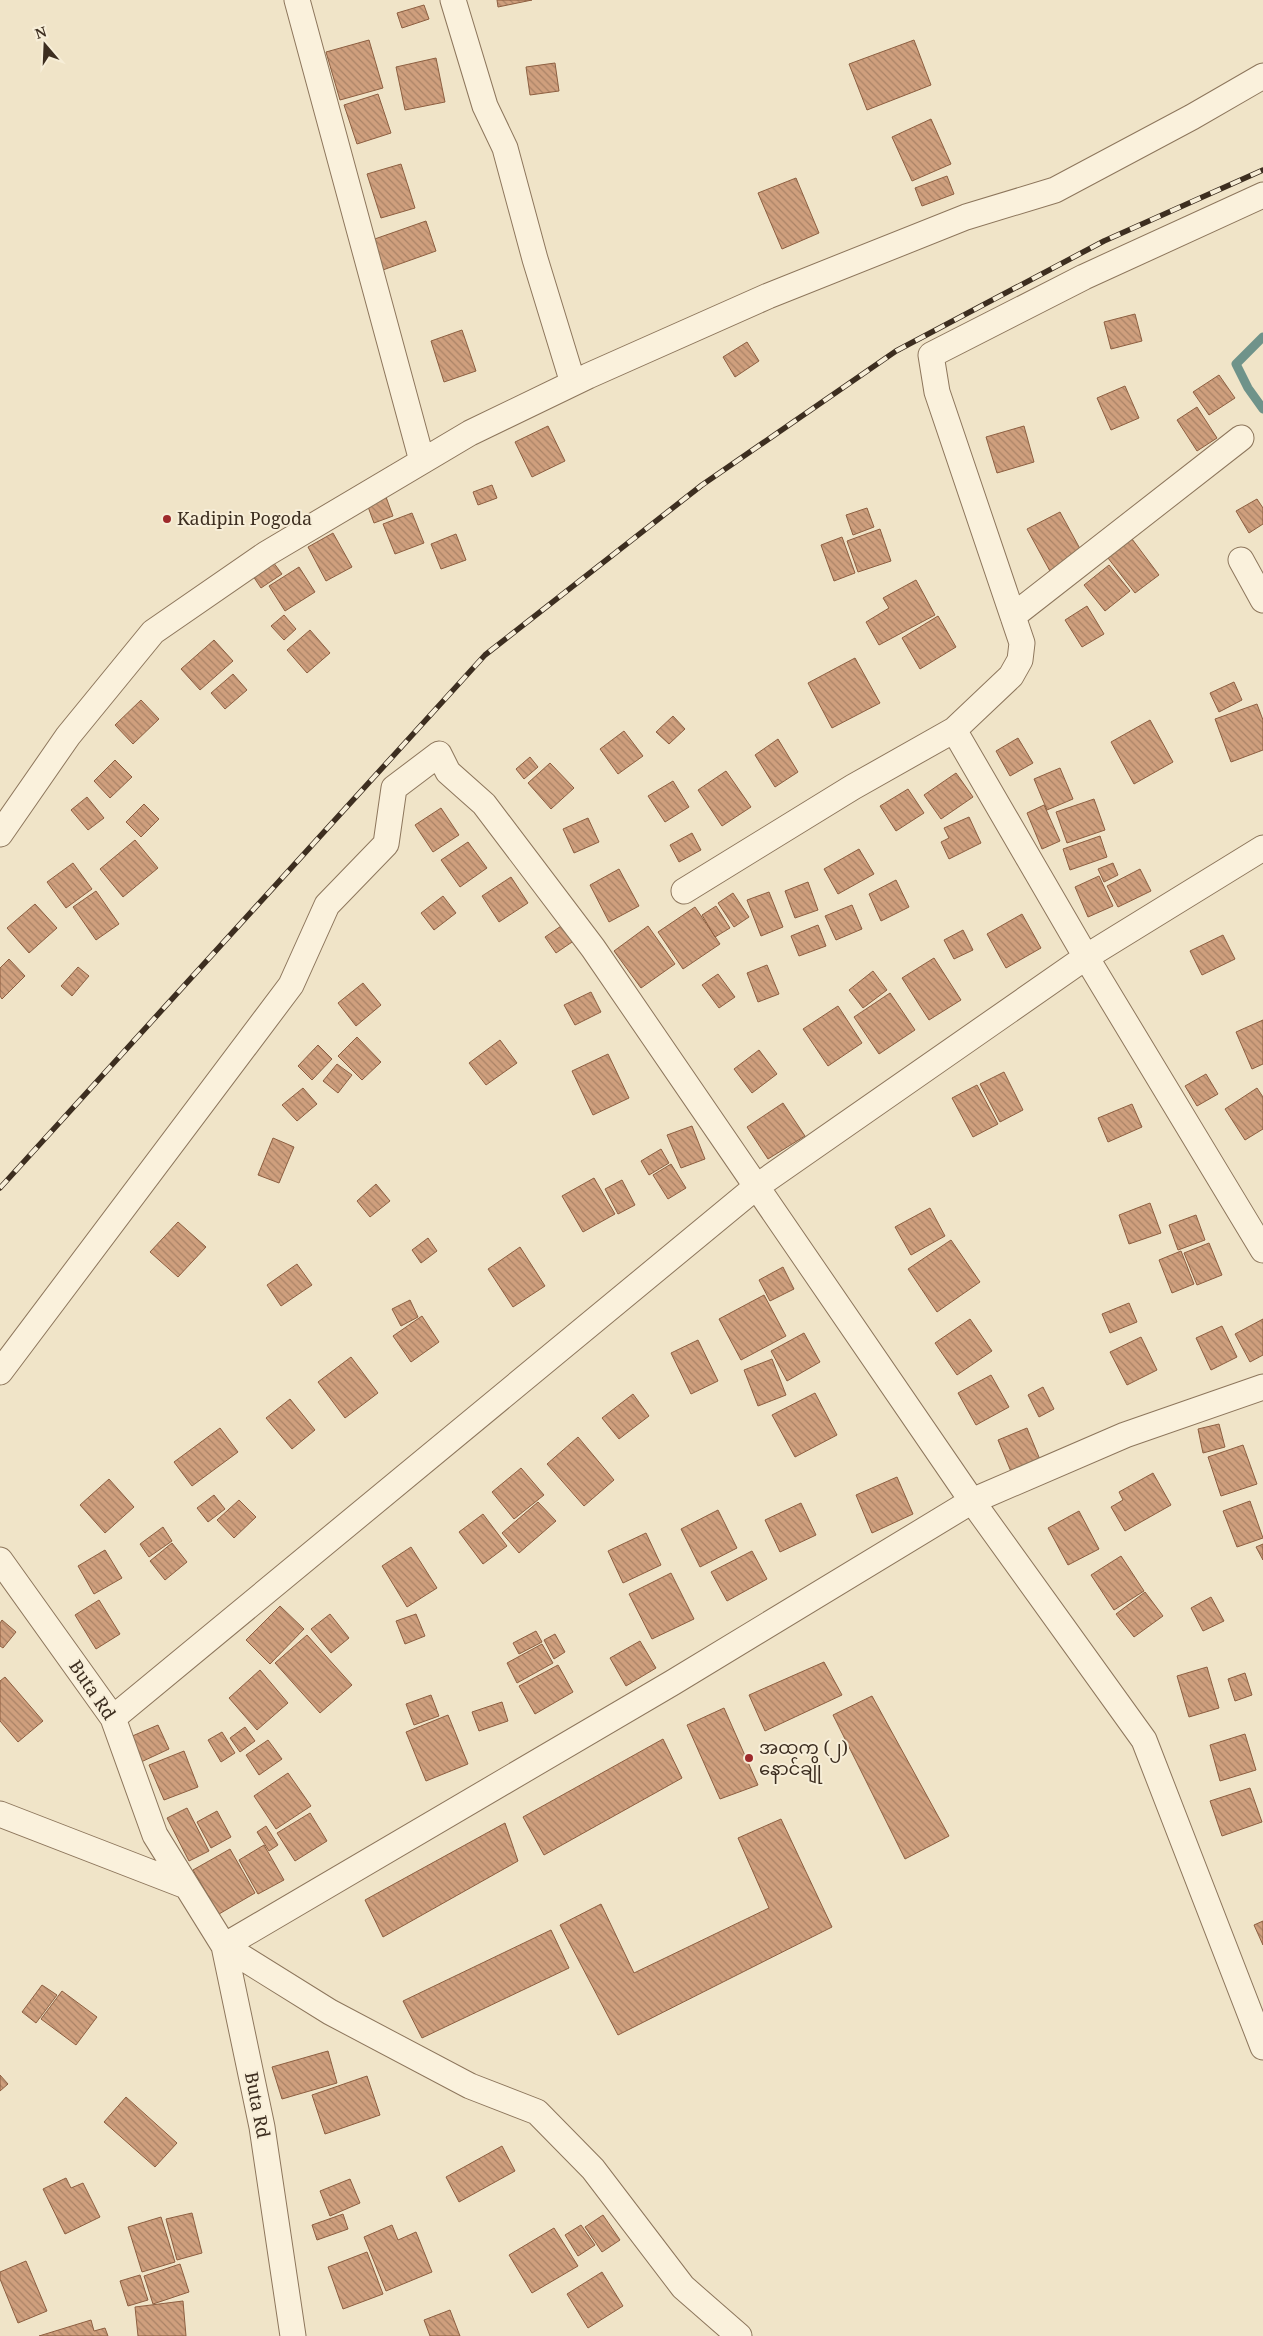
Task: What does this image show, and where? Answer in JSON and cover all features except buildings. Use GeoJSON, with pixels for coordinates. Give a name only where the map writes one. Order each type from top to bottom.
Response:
{"type":"FeatureCollection","features":[{"type":"Feature","properties":{"kind":"street"},"geometry":{"type":"LineString","coordinates":[[297,0],[422,461]]}},
{"type":"Feature","properties":{"kind":"street"},"geometry":{"type":"LineString","coordinates":[[453,0],[485,106],[505,148],[535,259],[573,383]]}},
{"type":"Feature","properties":{"kind":"street"},"geometry":{"type":"LineString","coordinates":[[0,834],[68,736],[153,632],[266,554],[470,433],[573,383],[795,285],[966,217],[1054,190],[1192,117],[1263,76]]}},
{"type":"Feature","properties":{"kind":"street"},"geometry":{"type":"LineString","coordinates":[[684,891],[853,787],[954,730],[1011,676],[1020,660],[1022,644],[937,392],[931,356],[1084,277],[1263,195]]}},
{"type":"Feature","properties":{"kind":"street"},"geometry":{"type":"LineString","coordinates":[[1013,616],[1241,438]]}},
{"type":"Feature","properties":{"kind":"street"},"geometry":{"type":"LineString","coordinates":[[1241,560],[1263,600]]}},
{"type":"Feature","properties":{"kind":"street"},"geometry":{"type":"LineString","coordinates":[[954,730],[1086,957],[1263,1250]]}},
{"type":"Feature","properties":{"kind":"street"},"geometry":{"type":"LineString","coordinates":[[0,1372],[291,985],[327,905],[386,844],[394,788],[439,754],[448,772],[484,804],[593,948],[972,1501],[1144,1740],[1261,2039]]}},
{"type":"Feature","properties":{"kind":"street"},"geometry":{"type":"LineString","coordinates":[[113,1718],[756,1187],[1086,957],[1263,848]]}},
{"type":"Feature","properties":{"kind":"street"},"geometry":{"type":"LineString","coordinates":[[739,2336],[683,2287],[594,2169],[537,2112],[470,2086],[435,2068],[330,2012],[224,1946],[672,1683],[972,1501],[1124,1435],[1261,1393]]}},
{"type":"Feature","properties":{"kind":"street","name":"Buta Rd"},"geometry":{"type":"LineString","coordinates":[[0,1560],[113,1718],[155,1836],[224,1946],[262,2127],[294,2336]]}},
{"type":"Feature","properties":{"kind":"street"},"geometry":{"type":"LineString","coordinates":[[0,1814],[186,1886]]}},
{"type":"Feature","properties":{"kind":"waterway"},"geometry":{"type":"LineString","coordinates":[[1263,337],[1236,364],[1248,388],[1263,409]]}},
{"type":"Feature","properties":{"kind":"railway"},"geometry":{"type":"LineString","coordinates":[[0,1188],[485,655],[702,485],[896,351],[1104,241],[1263,170]]}},
{"type":"Feature","properties":{"kind":"place","name":"Kadipin Pogoda"},"geometry":{"type":"Point","coordinates":[167,519]}},
{"type":"Feature","properties":{"kind":"place","name":"အထက (၂) နောင်ချို"},"geometry":{"type":"Point","coordinates":[749,1758]}}]}
